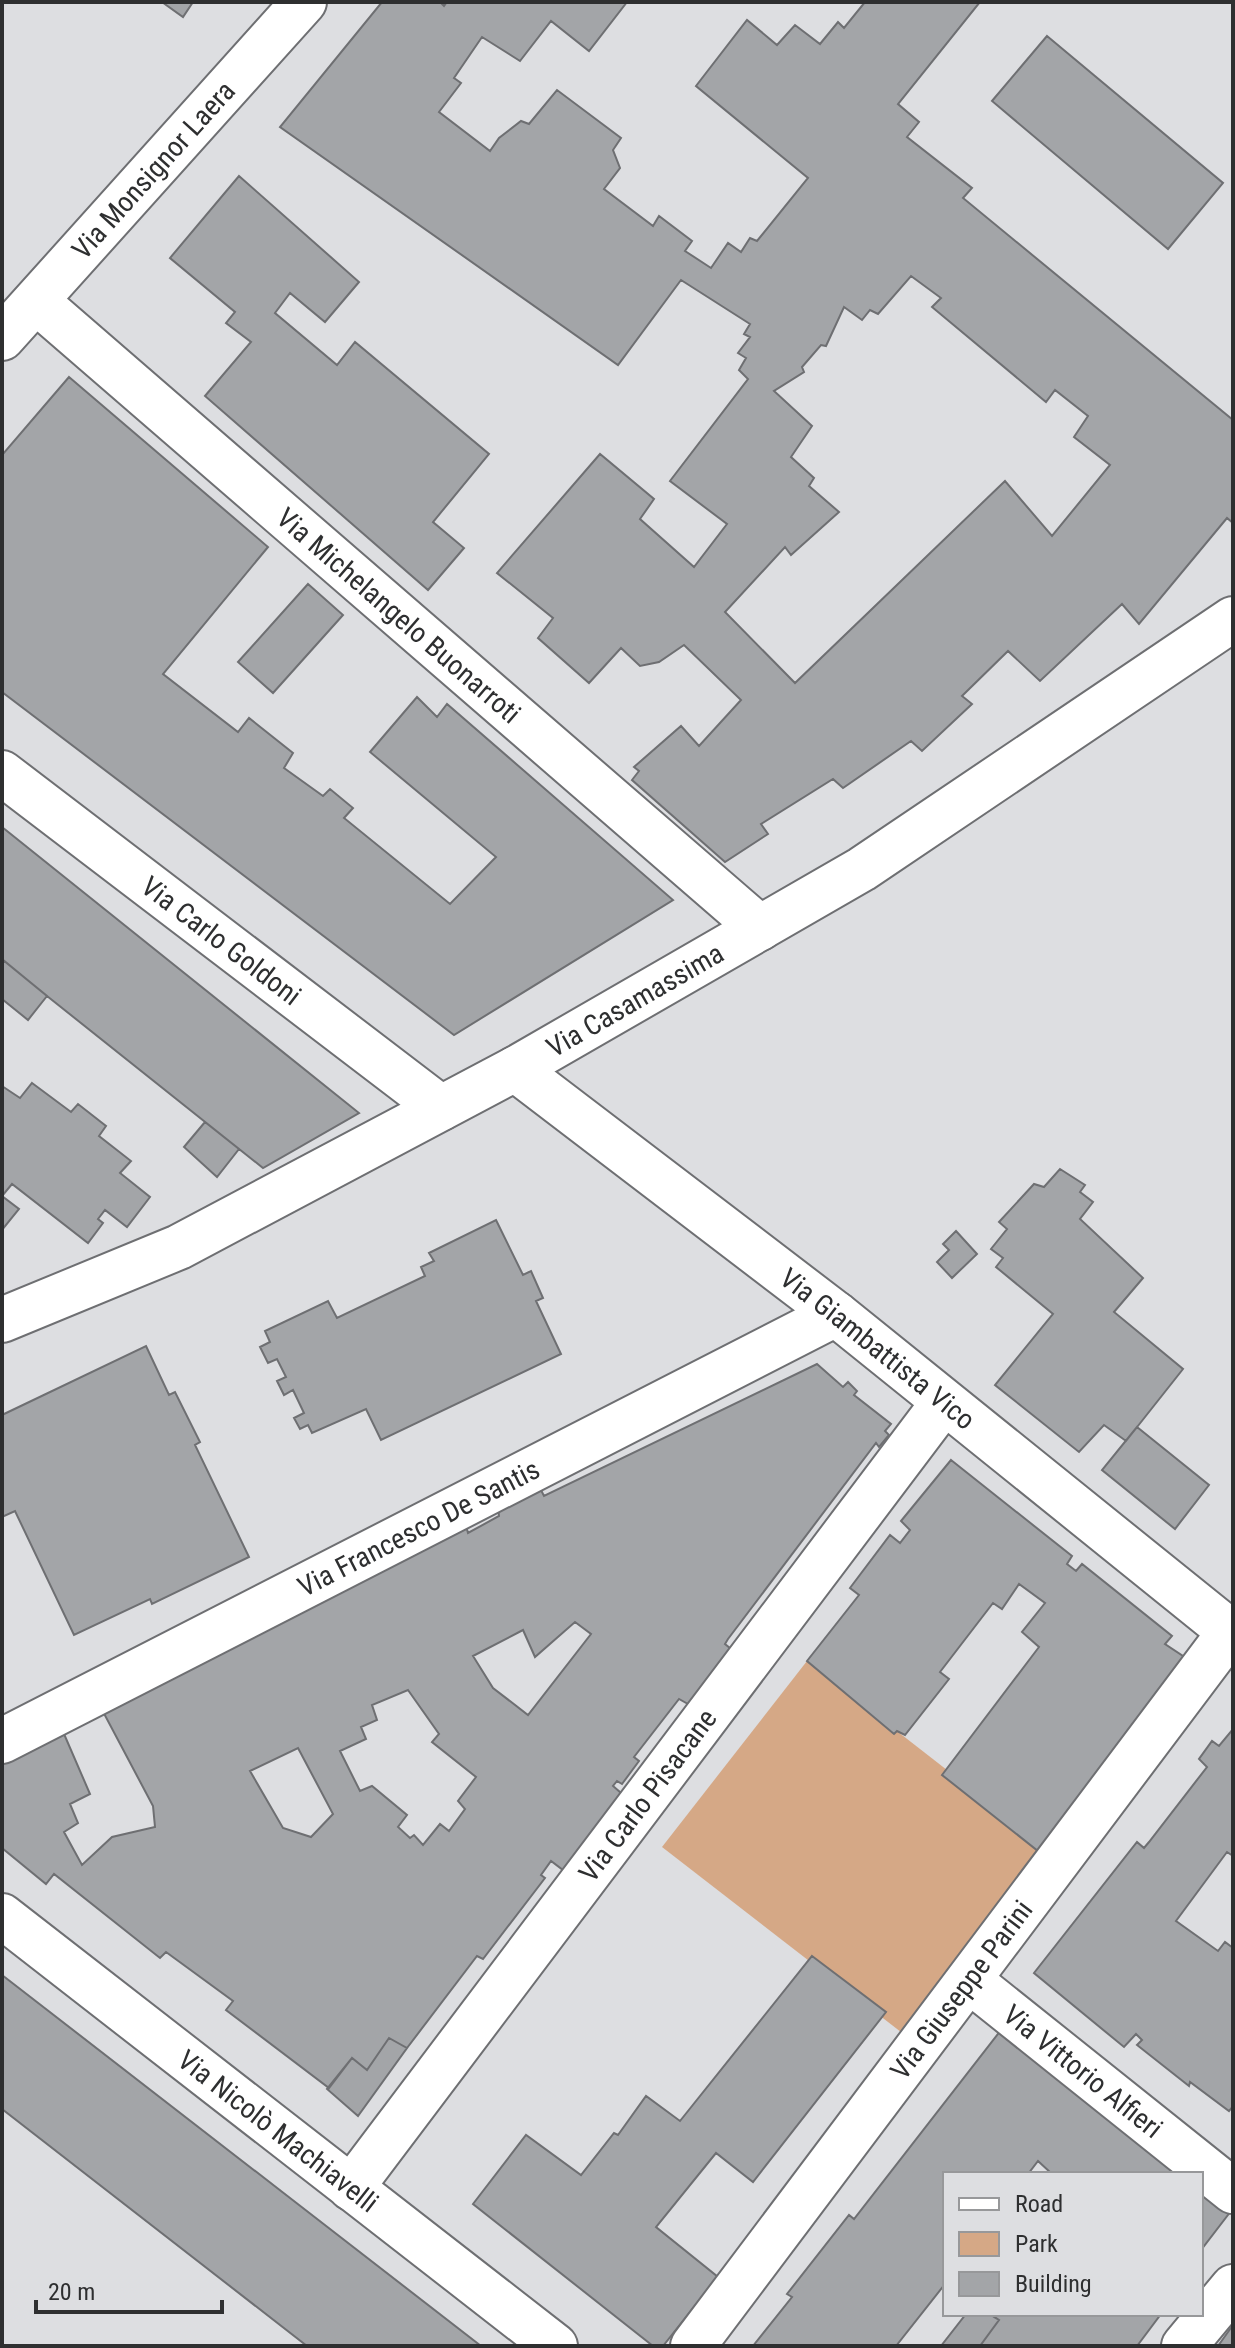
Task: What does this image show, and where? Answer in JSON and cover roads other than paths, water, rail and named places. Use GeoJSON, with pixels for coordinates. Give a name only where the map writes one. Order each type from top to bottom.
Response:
{"type":"FeatureCollection","features":[{"type":"Feature","properties":{"kind":"street","name":"Via Monsignor Laera"},"geometry":{"type":"LineString","coordinates":[[2,338],[304,2]]}},
{"type":"Feature","properties":{"kind":"street","name":"Via Michelangelo Buonarroti"},"geometry":{"type":"LineString","coordinates":[[36,301],[760,928]]}},
{"type":"Feature","properties":{"kind":"street","name":"Via Casamassima"},"geometry":{"type":"LineString","coordinates":[[2,1320],[179,1247],[515,1069],[862,869],[1233,619]]}},
{"type":"Feature","properties":{"kind":"street","name":"Via Carlo Goldoni"},"geometry":{"type":"LineString","coordinates":[[2,773],[441,1108]]}},
{"type":"Feature","properties":{"kind":"street","name":"Via Giambattista Vico"},"geometry":{"type":"LineString","coordinates":[[515,1069],[836,1314],[1232,1633]]}},
{"type":"Feature","properties":{"kind":"street","name":"Via Francesco De Santis"},"geometry":{"type":"LineString","coordinates":[[2,1741],[836,1314]]}},
{"type":"Feature","properties":{"kind":"street","name":"Via Carlo Pisacane"},"geometry":{"type":"LineString","coordinates":[[351,2188],[944,1402]]}},
{"type":"Feature","properties":{"kind":"street","name":"Via Giuseppe Parini"},"geometry":{"type":"LineString","coordinates":[[693,2346],[1232,1633]]}},
{"type":"Feature","properties":{"kind":"street","name":"Via Nicolò Machiavelli"},"geometry":{"type":"LineString","coordinates":[[2,1916],[555,2346]]}},
{"type":"Feature","properties":{"kind":"street","name":"Via Vittorio Alfieri"},"geometry":{"type":"LineString","coordinates":[[969,1980],[1233,2191]]}},
{"type":"Feature","properties":{"kind":"street"},"geometry":{"type":"LineString","coordinates":[[1184,2346],[1233,2287]]}}]}
